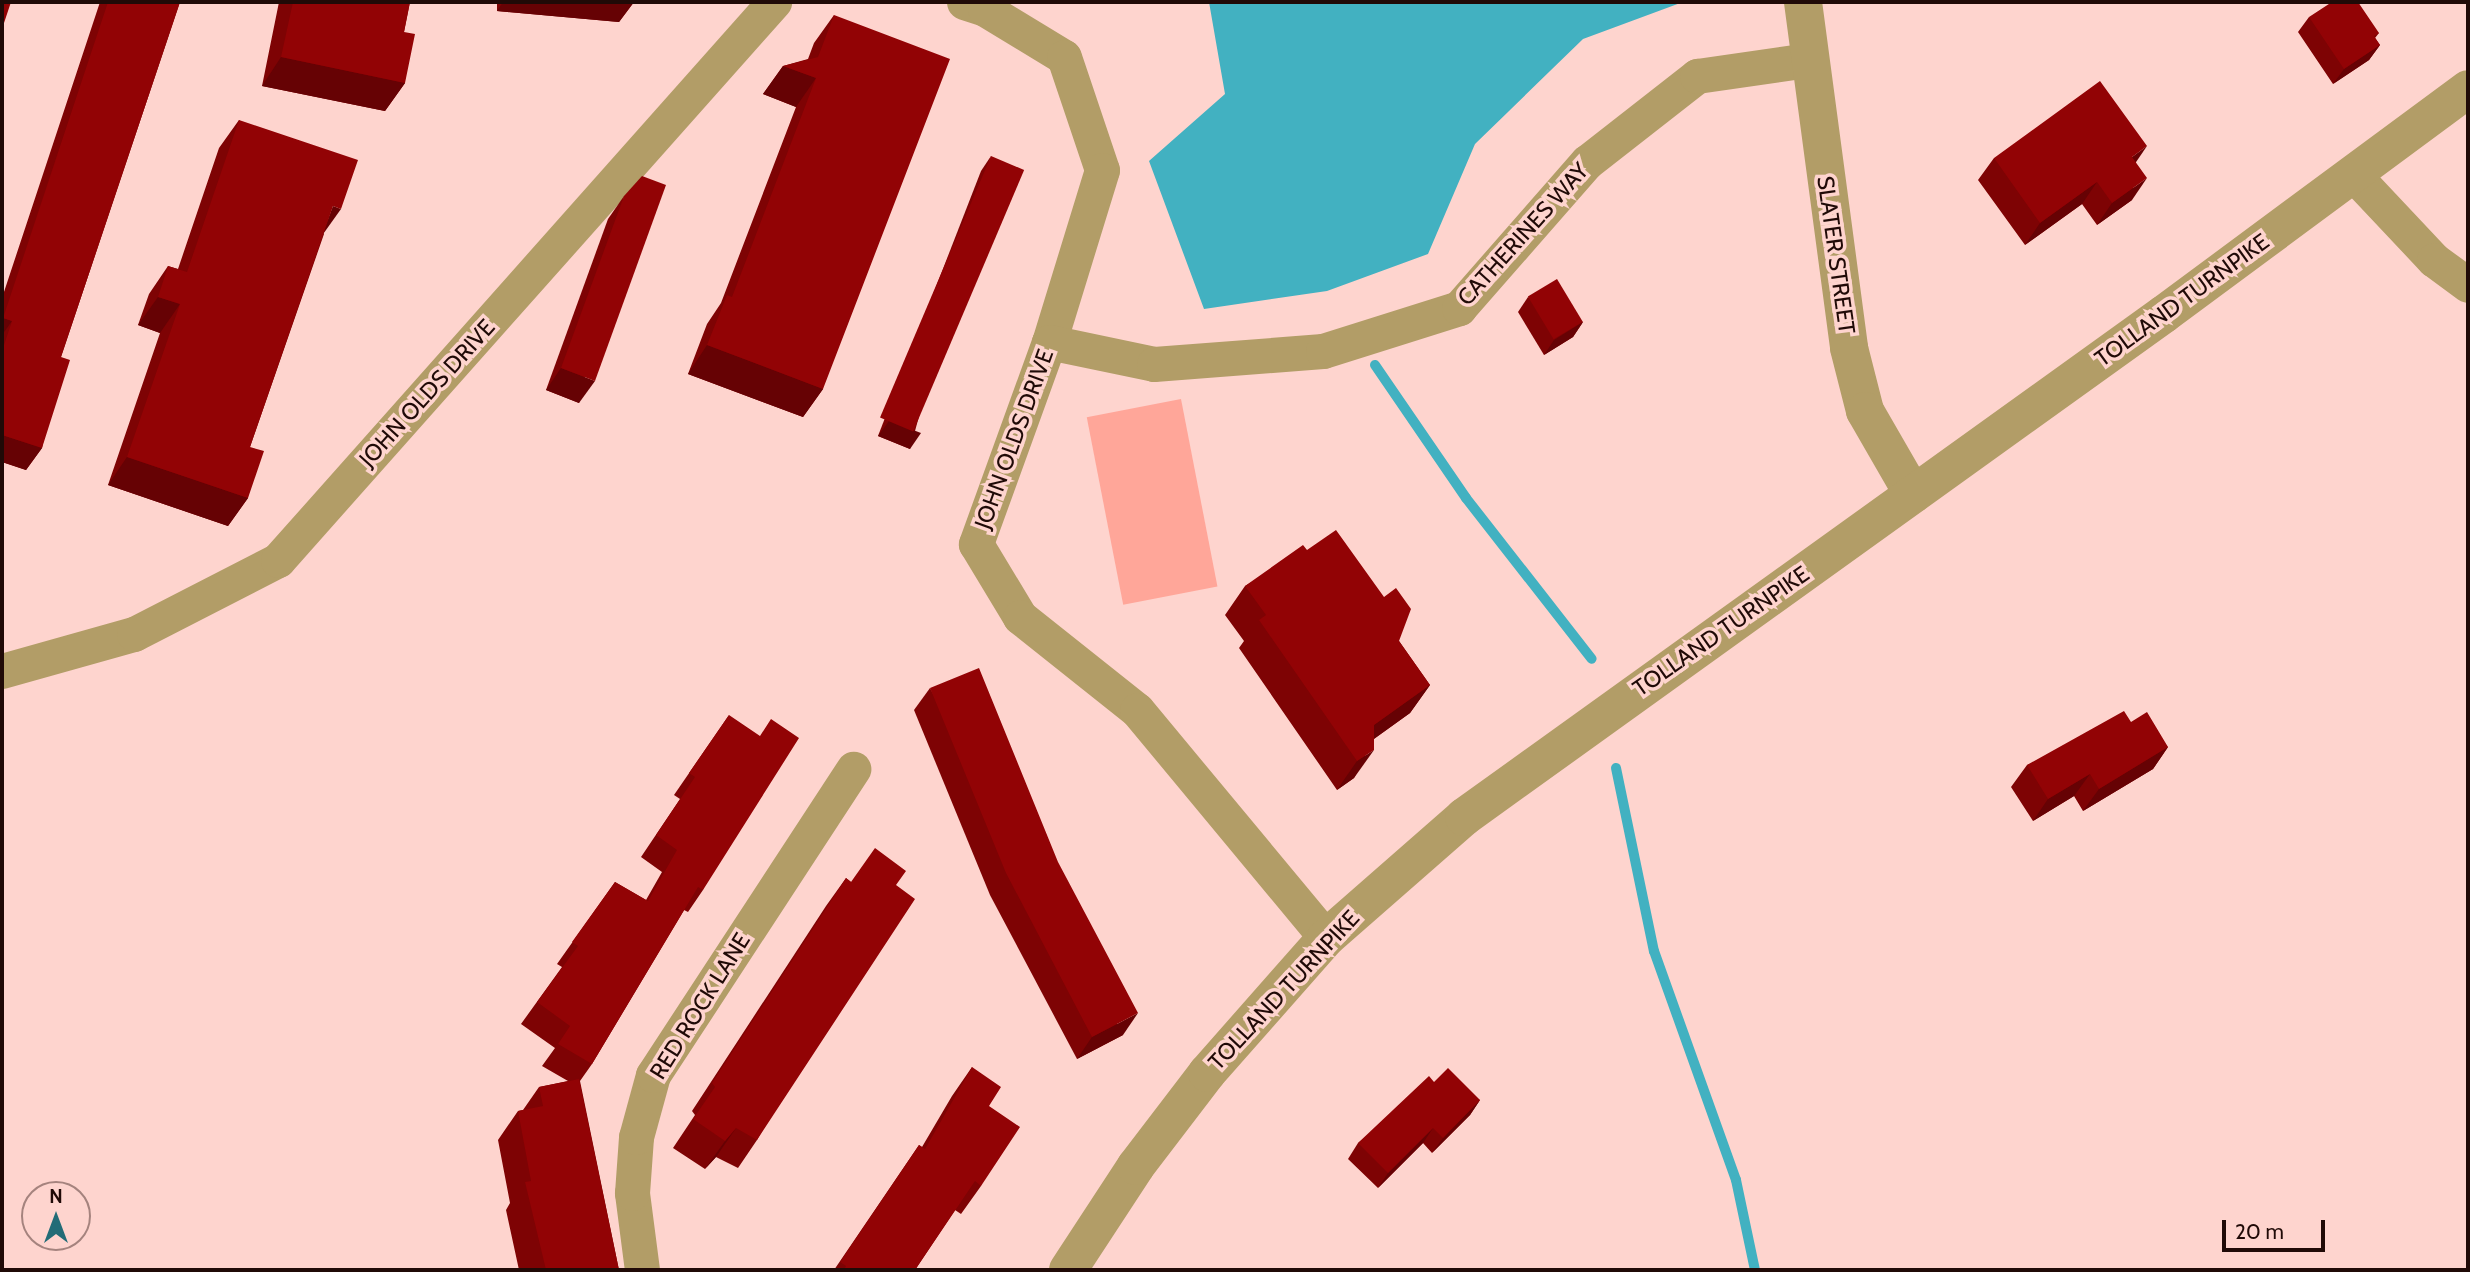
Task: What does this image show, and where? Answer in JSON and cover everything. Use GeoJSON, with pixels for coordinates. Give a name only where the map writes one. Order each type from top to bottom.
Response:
{"type":"FeatureCollection","features":[{"type":"Feature","properties":{"kind":"street","name":"JOHN OLDS DRIVE"},"geometry":{"type":"LineString","coordinates":[[2,671],[134,634],[278,560],[774,2]]}},
{"type":"Feature","properties":{"kind":"street","name":"JOHN OLDS DRIVE"},"geometry":{"type":"LineString","coordinates":[[964,2],[985,9],[1063,57],[1102,170],[1049,342],[976,544],[1020,617],[1137,710],[1326,938]]}},
{"type":"Feature","properties":{"kind":"street","name":"SLATER STREET"},"geometry":{"type":"LineString","coordinates":[[1803,2],[1808,60],[1852,360],[1865,411],[1913,494]]}},
{"type":"Feature","properties":{"kind":"street","name":"CATHERINES WAY"},"geometry":{"type":"LineString","coordinates":[[1049,342],[1154,364],[1323,351],[1459,308],[1587,162],[1696,76],[1808,60]]}},
{"type":"Feature","properties":{"kind":"street","name":"TOLLAND TURNPIKE"},"geometry":{"type":"LineString","coordinates":[[1068,1270],[1136,1166],[1207,1073],[1326,938],[1464,817],[2468,89]]}},
{"type":"Feature","properties":{"kind":"street"},"geometry":{"type":"LineString","coordinates":[[2353,174],[2434,260],[2468,285]]}},
{"type":"Feature","properties":{"kind":"street","name":"RED ROCK LANE"},"geometry":{"type":"LineString","coordinates":[[642,1270],[632,1193],[636,1137],[653,1075],[853,769]]}},
{"type":"Feature","properties":{"kind":"shaded area"},"geometry":{"type":"Polygon","coordinates":[[[1181,399],[1217,586],[1123,605],[1087,417],[1181,399]]]}},
{"type":"Feature","properties":{"kind":"water"},"geometry":{"type":"Polygon","coordinates":[[[1209,2],[1683,2],[1583,39],[1475,144],[1428,254],[1327,291],[1204,309],[1149,161],[1225,94],[1209,2]]]}},
{"type":"Feature","properties":{"kind":"building"},"geometry":{"type":"Polygon","coordinates":[[[2,2],[11,2],[2,29],[2,2]]]}},
{"type":"Feature","properties":{"kind":"building"},"geometry":{"type":"Polygon","coordinates":[[[108,2],[180,2],[61,357],[70,360],[42,448],[2,435],[2,351],[12,321],[3,318],[108,2]]]}},
{"type":"Feature","properties":{"kind":"building"},"geometry":{"type":"Polygon","coordinates":[[[293,2],[410,2],[404,32],[415,34],[405,83],[281,57],[293,2]]]}},
{"type":"Feature","properties":{"kind":"building"},"geometry":{"type":"Polygon","coordinates":[[[2332,2],[2358,2],[2379,33],[2374,36],[2380,45],[2344,69],[2309,17],[2332,2]]]}},
{"type":"Feature","properties":{"kind":"building"},"geometry":{"type":"Polygon","coordinates":[[[834,15],[950,59],[823,389],[707,345],[727,295],[732,297],[816,78],[783,66],[818,57],[834,15]]]}},
{"type":"Feature","properties":{"kind":"building"},"geometry":{"type":"Polygon","coordinates":[[[2100,81],[2147,146],[2132,157],[2147,178],[2112,203],[2097,182],[2040,223],[1994,158],[2100,81]]]}},
{"type":"Feature","properties":{"kind":"building"},"geometry":{"type":"Polygon","coordinates":[[[239,120],[358,160],[341,209],[333,206],[250,447],[264,451],[248,498],[127,457],[180,304],[158,297],[168,266],[187,272],[239,120]]]}},
{"type":"Feature","properties":{"kind":"building"},"geometry":{"type":"Polygon","coordinates":[[[991,156],[1024,170],[913,431],[880,417],[991,156]]]}},
{"type":"Feature","properties":{"kind":"building"},"geometry":{"type":"Polygon","coordinates":[[[642,176],[666,185],[595,381],[561,368],[624,196],[642,176]]]}},
{"type":"Feature","properties":{"kind":"building"},"geometry":{"type":"Polygon","coordinates":[[[1557,279],[1583,322],[1554,339],[1528,297],[1557,279]]]}},
{"type":"Feature","properties":{"kind":"building"},"geometry":{"type":"Polygon","coordinates":[[[1336,530],[1384,597],[1396,588],[1411,609],[1399,641],[1430,685],[1374,725],[1374,750],[1357,761],[1259,620],[1266,615],[1245,586],[1303,545],[1307,550],[1336,530]]]}},
{"type":"Feature","properties":{"kind":"building"},"geometry":{"type":"Polygon","coordinates":[[[979,668],[1058,862],[1138,1013],[1092,1037],[1006,873],[930,688],[979,668]]]}},
{"type":"Feature","properties":{"kind":"building"},"geometry":{"type":"Polygon","coordinates":[[[2124,711],[2131,722],[2147,712],[2168,747],[2099,789],[2090,774],[2048,799],[2027,765],[2124,711]]]}},
{"type":"Feature","properties":{"kind":"building"},"geometry":{"type":"Polygon","coordinates":[[[729,715],[760,736],[771,719],[799,738],[703,890],[698,887],[592,1064],[558,1044],[570,1026],[537,1002],[578,946],[572,942],[615,882],[648,901],[677,850],[656,835],[695,777],[689,773],[729,715]]]}},
{"type":"Feature","properties":{"kind":"building"},"geometry":{"type":"Polygon","coordinates":[[[875,848],[906,871],[896,885],[915,899],[757,1140],[736,1128],[725,1141],[693,1119],[715,1087],[712,1083],[846,878],[851,882],[875,848]]]}},
{"type":"Feature","properties":{"kind":"building"},"geometry":{"type":"Polygon","coordinates":[[[972,1067],[1001,1087],[989,1106],[1020,1127],[981,1186],[975,1181],[915,1270],[844,1270],[846,1266],[840,1262],[919,1145],[925,1149],[972,1067]]]}},
{"type":"Feature","properties":{"kind":"building"},"geometry":{"type":"Polygon","coordinates":[[[1448,1068],[1480,1100],[1443,1138],[1433,1128],[1388,1173],[1358,1143],[1429,1076],[1434,1082],[1448,1068]]]}},
{"type":"Feature","properties":{"kind":"building"},"geometry":{"type":"Polygon","coordinates":[[[579,1079],[619,1270],[546,1270],[525,1182],[531,1181],[518,1111],[543,1106],[539,1087],[579,1079]]]}},
{"type":"Feature","properties":{"kind":"waterway"},"geometry":{"type":"LineString","coordinates":[[1375,365],[1466,498],[1592,659]]}},
{"type":"Feature","properties":{"kind":"waterway"},"geometry":{"type":"LineString","coordinates":[[1616,768],[1654,951],[1736,1180],[1755,1270]]}}]}
